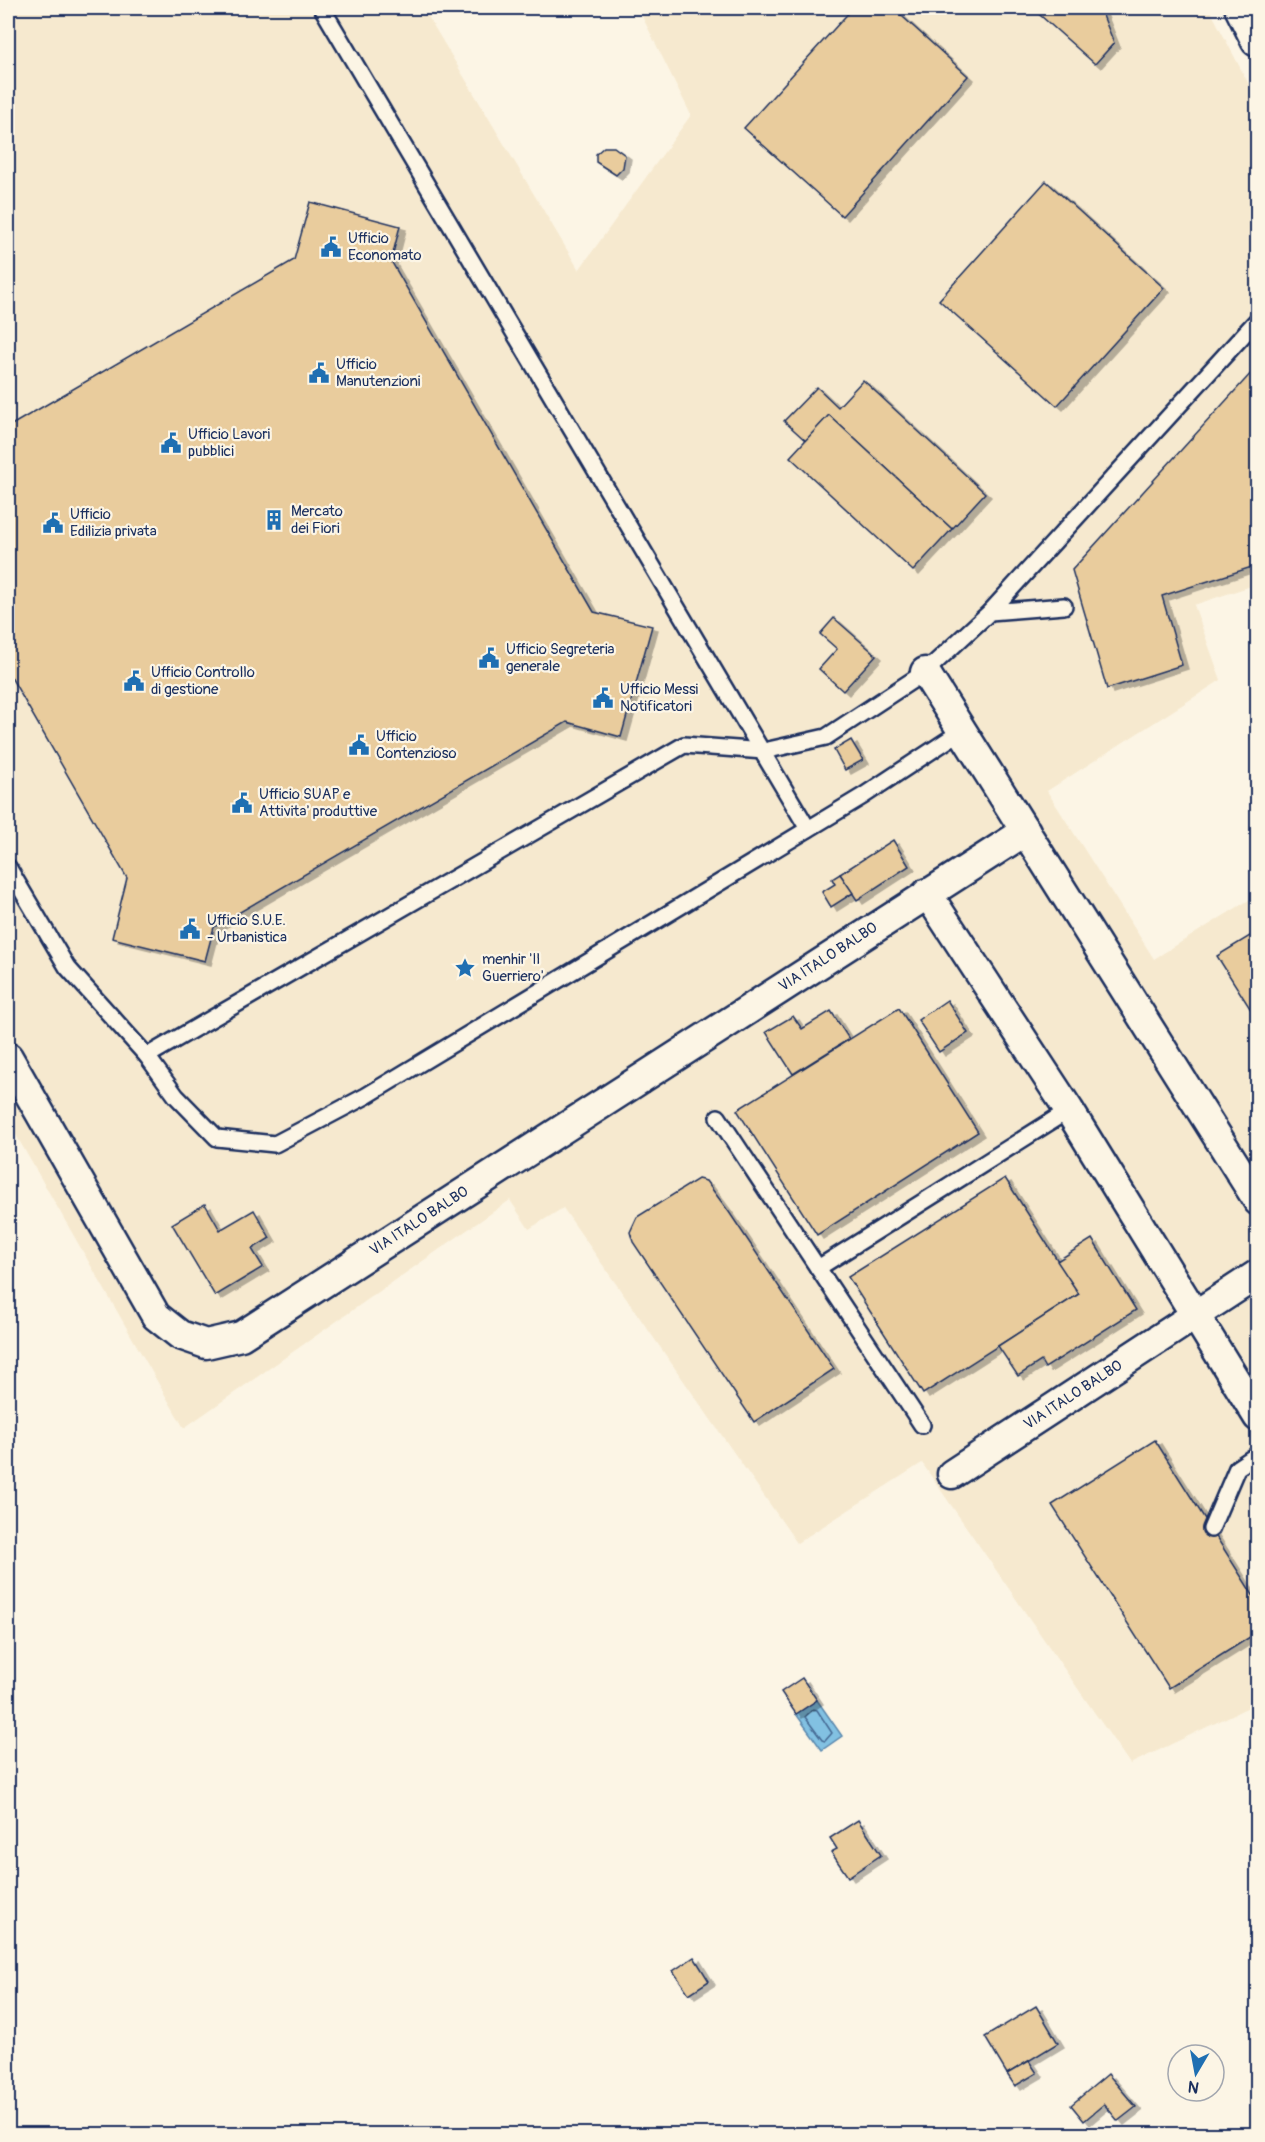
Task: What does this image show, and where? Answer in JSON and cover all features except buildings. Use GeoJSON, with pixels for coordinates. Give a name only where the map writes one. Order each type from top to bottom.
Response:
{"type":"FeatureCollection","features":[{"type":"Feature","properties":{"kind":"main road"},"geometry":{"type":"LineString","coordinates":[[1242,8],[1257,40]]}},
{"type":"Feature","properties":{"kind":"street"},"geometry":{"type":"LineString","coordinates":[[925,672],[1257,1201]]}},
{"type":"Feature","properties":{"kind":"street","name":"VIA ITALO BALBO"},"geometry":{"type":"LineString","coordinates":[[8,1058],[156,1316],[180,1335],[206,1344],[240,1336],[1026,831]]}},
{"type":"Feature","properties":{"kind":"street"},"geometry":{"type":"LineString","coordinates":[[927,893],[1069,1110],[1257,1417]]}},
{"type":"Feature","properties":{"kind":"street","name":"VIA ITALO BALBO"},"geometry":{"type":"LineString","coordinates":[[952,1474],[1257,1274]]}},
{"type":"Feature","properties":{"kind":"lane"},"geometry":{"type":"LineString","coordinates":[[322,8],[764,751],[808,829]]}},
{"type":"Feature","properties":{"kind":"lane"},"geometry":{"type":"LineString","coordinates":[[147,1056],[684,745],[764,751],[826,737],[925,672],[990,612],[1257,319]]}},
{"type":"Feature","properties":{"kind":"lane"},"geometry":{"type":"LineString","coordinates":[[990,612],[1064,606]]}},
{"type":"Feature","properties":{"kind":"lane"},"geometry":{"type":"LineString","coordinates":[[8,867],[67,968],[147,1056],[176,1096],[217,1138],[275,1144],[366,1096],[808,829],[963,730]]}},
{"type":"Feature","properties":{"kind":"lane"},"geometry":{"type":"LineString","coordinates":[[818,1268],[1069,1110]]}},
{"type":"Feature","properties":{"kind":"lane"},"geometry":{"type":"LineString","coordinates":[[718,1117],[922,1425]]}},
{"type":"Feature","properties":{"kind":"lane"},"geometry":{"type":"LineString","coordinates":[[1210,1528],[1237,1468],[1257,1454]]}},
{"type":"Feature","properties":{"kind":"shaded area"},"geometry":{"type":"Polygon","coordinates":[[[8,8],[423,8],[579,270],[691,115],[638,8],[1209,8],[1257,100],[1257,584],[1194,605],[1221,680],[1047,791],[1154,959],[1257,895],[1257,1703],[1130,1764],[922,1463],[797,1543],[563,1208],[529,1229],[510,1200],[184,1428],[8,1121],[8,8]]]}},
{"type":"Feature","properties":{"kind":"water"},"geometry":{"type":"Polygon","coordinates":[[[817,1700],[842,1736],[822,1750],[796,1714],[817,1700]]]}},
{"type":"Feature","properties":{"kind":"place","name":"Ufficio Economato"},"geometry":{"type":"Point","coordinates":[331,247]}},
{"type":"Feature","properties":{"kind":"place","name":"Ufficio Manutenzioni"},"geometry":{"type":"Point","coordinates":[319,373]}},
{"type":"Feature","properties":{"kind":"place","name":"Ufficio Lavori pubblici"},"geometry":{"type":"Point","coordinates":[171,443]}},
{"type":"Feature","properties":{"kind":"place","name":"Mercato dei Fiori"},"geometry":{"type":"Point","coordinates":[274,520]}},
{"type":"Feature","properties":{"kind":"place","name":"Ufficio Edilizia privata"},"geometry":{"type":"Point","coordinates":[53,523]}},
{"type":"Feature","properties":{"kind":"place","name":"Ufficio Segreteria generale"},"geometry":{"type":"Point","coordinates":[489,658]}},
{"type":"Feature","properties":{"kind":"place","name":"Ufficio Controllo di gestione"},"geometry":{"type":"Point","coordinates":[134,681]}},
{"type":"Feature","properties":{"kind":"place","name":"Ufficio Messi Notificatori"},"geometry":{"type":"Point","coordinates":[603,698]}},
{"type":"Feature","properties":{"kind":"place","name":"Ufficio Contenzioso"},"geometry":{"type":"Point","coordinates":[359,745]}},
{"type":"Feature","properties":{"kind":"place","name":"Ufficio SUAP e Attivita' produttive"},"geometry":{"type":"Point","coordinates":[242,803]}},
{"type":"Feature","properties":{"kind":"place","name":"Ufficio S.U.E. - Urbanistica"},"geometry":{"type":"Point","coordinates":[190,929]}},
{"type":"Feature","properties":{"kind":"place","name":"menhir 'Il Guerriero'"},"geometry":{"type":"Point","coordinates":[465,968]}}]}
